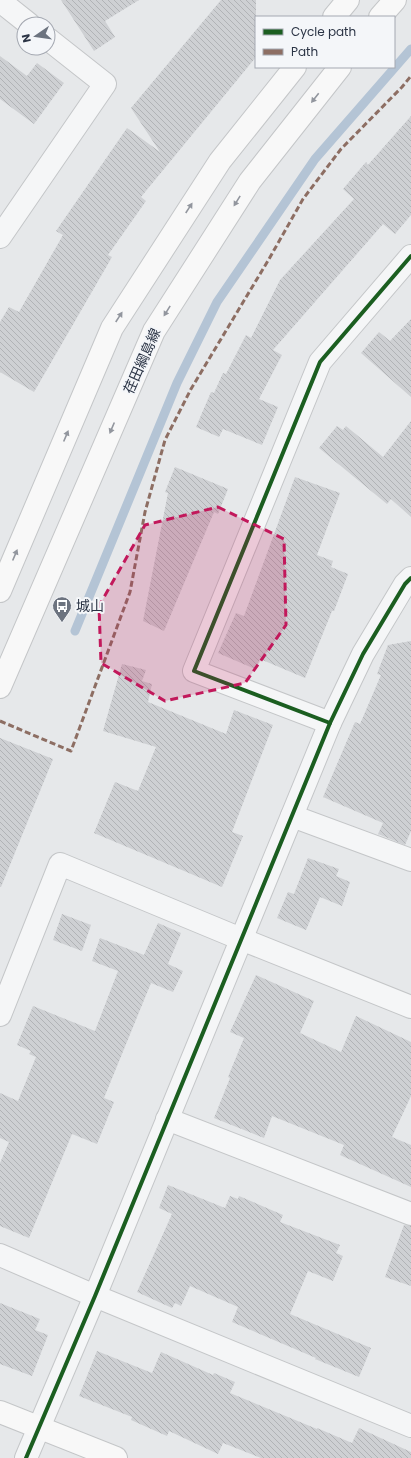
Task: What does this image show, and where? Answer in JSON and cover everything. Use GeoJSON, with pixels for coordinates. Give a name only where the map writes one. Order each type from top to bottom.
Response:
{"type":"FeatureCollection","features":[{"type":"Feature","properties":{"kind":"main road"},"geometry":{"type":"LineString","coordinates":[[335,16],[348,0]]}},
{"type":"Feature","properties":{"kind":"main road"},"geometry":{"type":"LineString","coordinates":[[381,16],[395,0]]}},
{"type":"Feature","properties":{"kind":"main road"},"geometry":{"type":"LineString","coordinates":[[0,591],[112,328],[220,161],[294,68]]}},
{"type":"Feature","properties":{"kind":"main road","name":"荏田綱島線"},"geometry":{"type":"LineString","coordinates":[[0,687],[154,331],[250,181],[339,68]]}},
{"type":"Feature","properties":{"kind":"main road"},"geometry":{"type":"LineString","coordinates":[[0,1412],[116,1458]]}},
{"type":"Feature","properties":{"kind":"street"},"geometry":{"type":"LineString","coordinates":[[0,1],[19,16]]}},
{"type":"Feature","properties":{"kind":"street"},"geometry":{"type":"LineString","coordinates":[[0,237],[105,84],[56,45]]}},
{"type":"Feature","properties":{"kind":"street"},"geometry":{"type":"LineString","coordinates":[[330,723],[194,671],[320,362],[411,256]]}},
{"type":"Feature","properties":{"kind":"street"},"geometry":{"type":"LineString","coordinates":[[26,1458],[95,1296],[330,723],[363,654],[411,578]]}},
{"type":"Feature","properties":{"kind":"street"},"geometry":{"type":"LineString","coordinates":[[292,816],[411,860]]}},
{"type":"Feature","properties":{"kind":"street"},"geometry":{"type":"LineString","coordinates":[[0,1016],[60,864],[411,1007]]}},
{"type":"Feature","properties":{"kind":"street"},"geometry":{"type":"LineString","coordinates":[[167,1119],[411,1214]]}},
{"type":"Feature","properties":{"kind":"street"},"geometry":{"type":"LineString","coordinates":[[0,1255],[95,1296],[411,1426]]}},
{"type":"Feature","properties":{"kind":"highlighted area"},"geometry":{"type":"Polygon","coordinates":[[[218,507],[284,539],[286,625],[245,683],[165,701],[101,663],[99,606],[145,525],[218,507]]]}},
{"type":"Feature","properties":{"kind":"building"},"geometry":{"type":"Polygon","coordinates":[[[61,0],[139,0],[105,21],[115,37],[94,51],[61,0]]]}},
{"type":"Feature","properties":{"kind":"building"},"geometry":{"type":"Polygon","coordinates":[[[221,0],[256,0],[255,58],[141,197],[146,201],[108,255],[112,257],[34,392],[0,372],[0,322],[9,307],[19,312],[63,235],[56,231],[127,128],[160,152],[131,108],[221,0]]]}},
{"type":"Feature","properties":{"kind":"building"},"geometry":{"type":"Polygon","coordinates":[[[0,56],[27,76],[37,63],[64,83],[34,124],[0,99],[0,56]]]}},
{"type":"Feature","properties":{"kind":"building"},"geometry":{"type":"Polygon","coordinates":[[[411,116],[411,215],[395,234],[383,224],[273,350],[282,355],[259,399],[278,407],[262,445],[223,429],[219,437],[196,427],[211,392],[214,393],[223,373],[226,374],[246,335],[251,338],[280,280],[354,199],[343,189],[366,162],[368,165],[411,116]]]}},
{"type":"Feature","properties":{"kind":"building"},"geometry":{"type":"Polygon","coordinates":[[[411,319],[411,397],[361,353],[379,332],[390,341],[411,319]]]}},
{"type":"Feature","properties":{"kind":"building"},"geometry":{"type":"Polygon","coordinates":[[[411,421],[411,517],[391,499],[387,504],[319,448],[337,426],[343,430],[346,426],[383,457],[411,421]]]}},
{"type":"Feature","properties":{"kind":"building"},"geometry":{"type":"Polygon","coordinates":[[[175,467],[228,489],[218,514],[214,512],[164,631],[143,621],[168,493],[165,492],[175,467]]]}},
{"type":"Feature","properties":{"kind":"building"},"geometry":{"type":"Polygon","coordinates":[[[295,477],[340,493],[317,555],[333,561],[331,567],[348,574],[305,678],[260,659],[255,669],[218,653],[236,613],[244,616],[295,477]]]}},
{"type":"Feature","properties":{"kind":"building"},"geometry":{"type":"Polygon","coordinates":[[[411,641],[411,831],[405,845],[378,834],[383,823],[323,797],[355,722],[360,724],[381,675],[377,674],[388,645],[411,641]]]}},
{"type":"Feature","properties":{"kind":"building"},"geometry":{"type":"Polygon","coordinates":[[[122,664],[146,670],[142,681],[152,684],[148,702],[226,734],[234,710],[273,725],[232,832],[243,836],[222,887],[94,833],[115,782],[138,791],[156,747],[103,731],[122,664]]]}},
{"type":"Feature","properties":{"kind":"building"},"geometry":{"type":"Polygon","coordinates":[[[0,738],[53,759],[1,887],[0,887],[0,738]]]}},
{"type":"Feature","properties":{"kind":"building"},"geometry":{"type":"Polygon","coordinates":[[[308,858],[339,869],[336,876],[350,882],[342,906],[320,897],[306,930],[277,918],[288,892],[294,894],[308,858]]]}},
{"type":"Feature","properties":{"kind":"building"},"geometry":{"type":"Polygon","coordinates":[[[62,914],[91,925],[82,951],[53,940],[62,914]]]}},
{"type":"Feature","properties":{"kind":"building"},"geometry":{"type":"Polygon","coordinates":[[[158,923],[181,933],[168,964],[183,971],[173,992],[151,983],[104,1098],[114,1102],[97,1144],[72,1134],[29,1238],[0,1226],[0,1163],[9,1142],[0,1138],[0,1093],[18,1101],[36,1057],[29,1054],[31,1051],[17,1045],[33,1006],[95,1031],[118,971],[92,961],[100,938],[144,955],[158,923]]]}},
{"type":"Feature","properties":{"kind":"building"},"geometry":{"type":"Polygon","coordinates":[[[256,975],[314,1001],[300,1033],[341,1052],[356,1016],[411,1042],[411,1096],[392,1137],[411,1145],[411,1187],[340,1155],[344,1145],[272,1116],[264,1138],[214,1118],[230,1078],[228,1077],[244,1038],[230,1032],[256,975]]]}},
{"type":"Feature","properties":{"kind":"building"},"geometry":{"type":"Polygon","coordinates":[[[168,1185],[225,1208],[230,1196],[238,1199],[239,1196],[283,1215],[280,1222],[340,1245],[336,1253],[343,1256],[333,1281],[308,1271],[290,1314],[371,1348],[359,1377],[232,1322],[238,1307],[190,1286],[181,1306],[175,1303],[172,1308],[137,1292],[172,1214],[159,1208],[168,1185]]]}},
{"type":"Feature","properties":{"kind":"building"},"geometry":{"type":"Polygon","coordinates":[[[404,1225],[411,1226],[411,1286],[385,1277],[404,1225]]]}},
{"type":"Feature","properties":{"kind":"building"},"geometry":{"type":"Polygon","coordinates":[[[0,1303],[40,1319],[35,1330],[48,1335],[32,1376],[0,1364],[0,1303]]]}},
{"type":"Feature","properties":{"kind":"building"},"geometry":{"type":"Polygon","coordinates":[[[97,1351],[152,1373],[161,1352],[213,1375],[214,1373],[235,1382],[230,1393],[352,1443],[359,1428],[411,1452],[411,1458],[261,1458],[223,1443],[218,1454],[169,1431],[167,1436],[131,1420],[132,1417],[79,1396],[97,1351]]]}},
{"type":"Feature","properties":{"kind":"waterway"},"geometry":{"type":"LineString","coordinates":[[395,67],[411,49]]}},
{"type":"Feature","properties":{"kind":"waterway"},"geometry":{"type":"LineString","coordinates":[[75,631],[177,383],[217,302],[315,159],[394,68]]}},
{"type":"Feature","properties":{"kind":"marked path"},"geometry":{"type":"LineString","coordinates":[[0,721],[71,751],[130,592],[145,512],[165,440],[191,389],[303,199],[341,149],[411,76]]}},
{"type":"Feature","properties":{"kind":"cycle path"},"geometry":{"type":"LineString","coordinates":[[330,723],[194,671],[320,362],[411,256]]}},
{"type":"Feature","properties":{"kind":"cycle path"},"geometry":{"type":"LineString","coordinates":[[26,1458],[95,1296],[330,723],[363,654],[405,584],[411,578]]}},
{"type":"Feature","properties":{"kind":"place","name":"城山"},"geometry":{"type":"Point","coordinates":[62,623]}}]}
